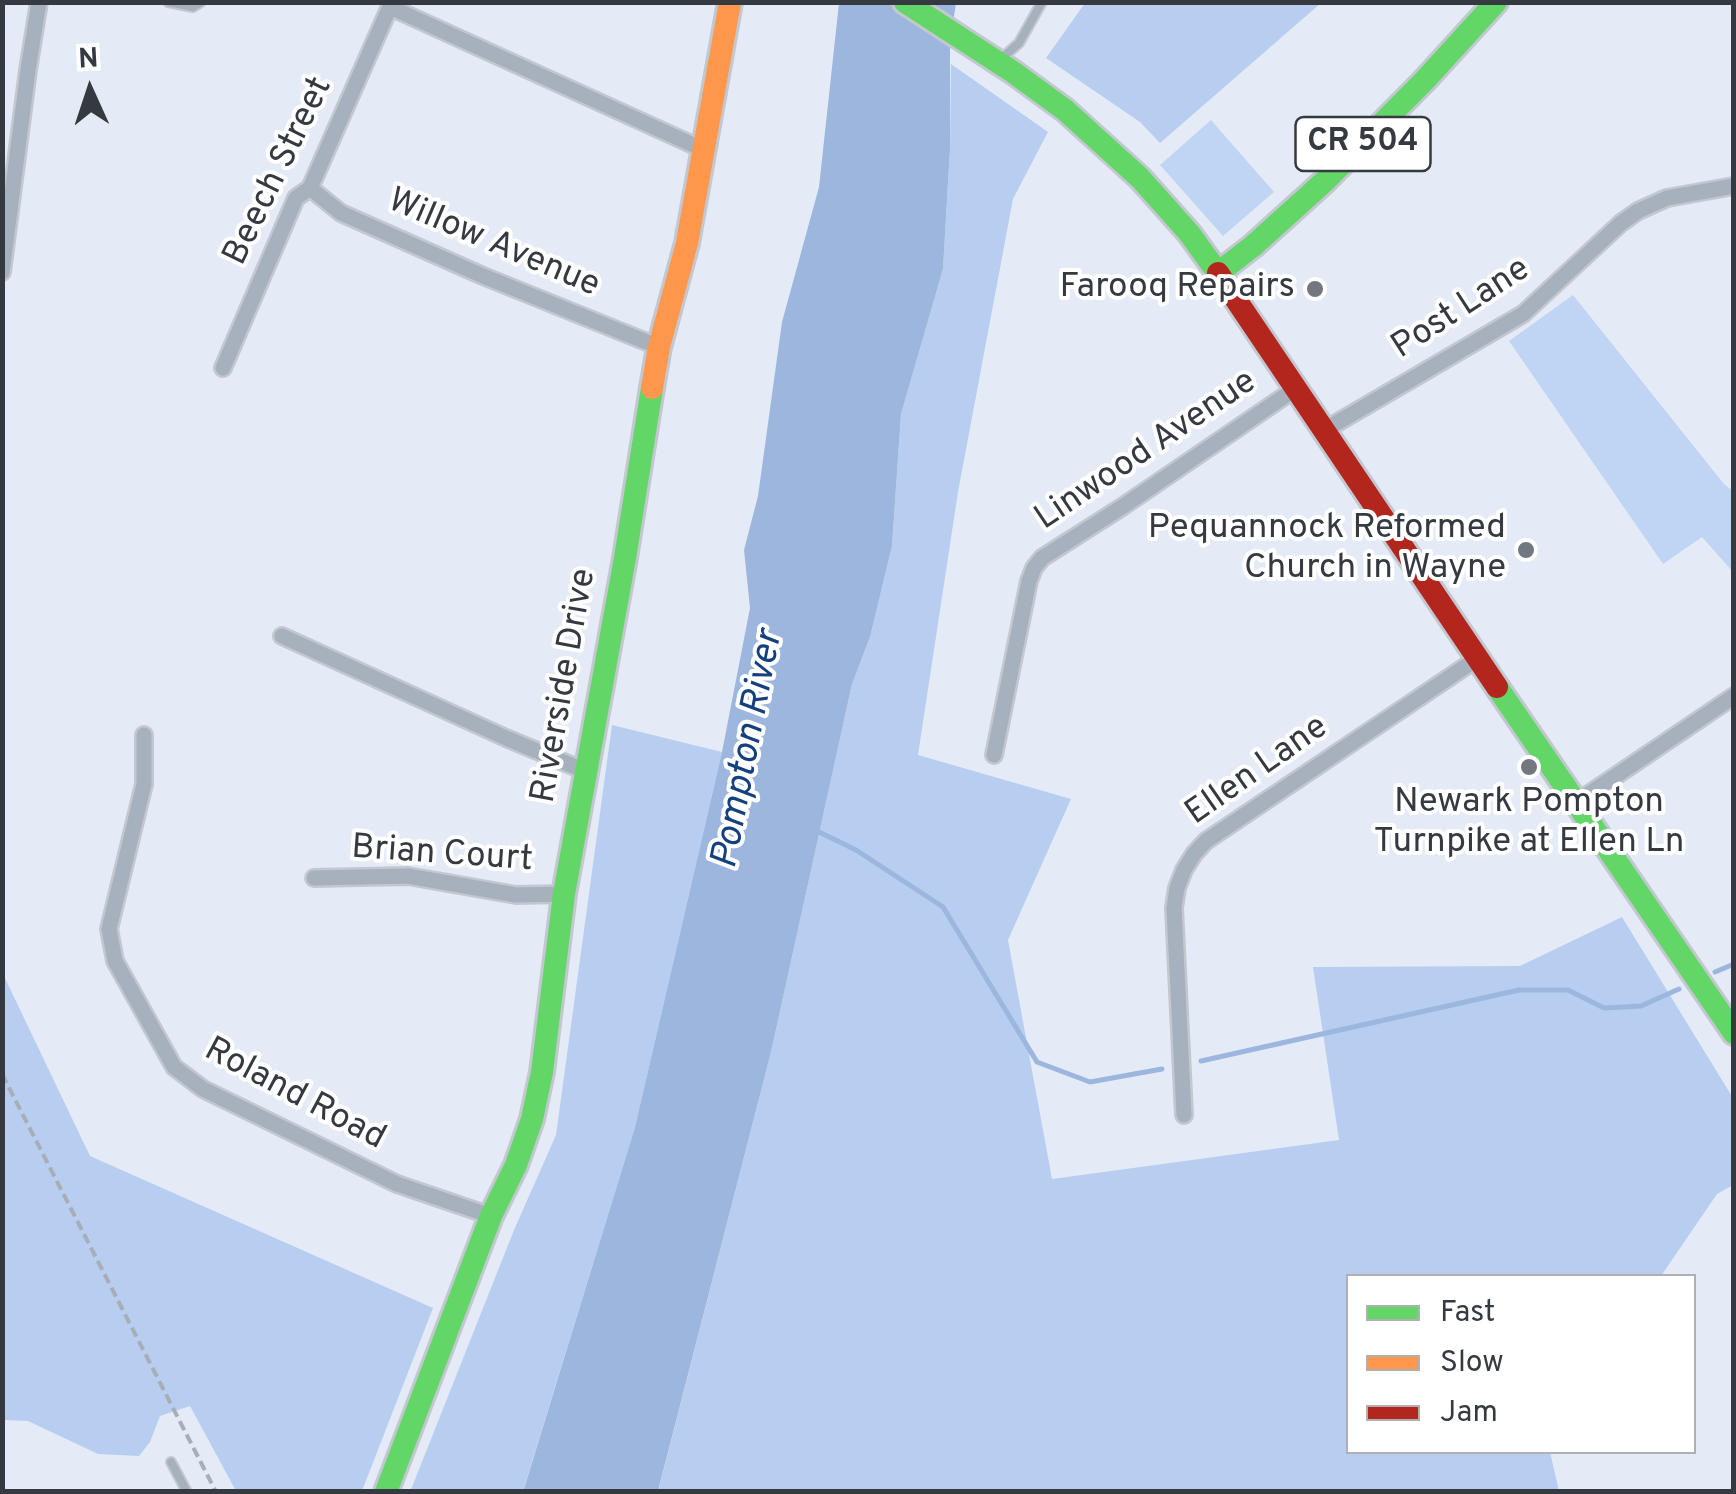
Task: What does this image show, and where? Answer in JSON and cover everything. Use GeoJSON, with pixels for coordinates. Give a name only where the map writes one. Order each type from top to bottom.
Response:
{"type":"FeatureCollection","features":[{"type":"Feature","properties":{"kind":"main road","name":"Riverside Drive"},"geometry":{"type":"LineString","coordinates":[[386,1492],[532,1119],[542,1072],[564,894],[660,347],[687,243],[730,2]]}},
{"type":"Feature","properties":{"kind":"main road"},"geometry":{"type":"LineString","coordinates":[[904,2],[1065,110],[1140,178],[1189,233],[1734,1033]]}},
{"type":"Feature","properties":{"kind":"main road","name":"CR 504"},"geometry":{"type":"LineString","coordinates":[[1218,273],[1326,180],[1496,2]]}},
{"type":"Feature","properties":{"kind":"street"},"geometry":{"type":"LineString","coordinates":[[2,272],[10,162],[39,2]]}},
{"type":"Feature","properties":{"kind":"street"},"geometry":{"type":"LineString","coordinates":[[391,5],[702,148]]}},
{"type":"Feature","properties":{"kind":"street","name":"Beech Street"},"geometry":{"type":"LineString","coordinates":[[223,368],[296,198],[310,188],[391,5]]}},
{"type":"Feature","properties":{"kind":"street","name":"Post Lane"},"geometry":{"type":"LineString","coordinates":[[1323,432],[1523,314],[1638,210],[1666,198],[1734,186]]}},
{"type":"Feature","properties":{"kind":"street","name":"Willow Avenue"},"geometry":{"type":"LineString","coordinates":[[310,188],[341,213],[483,276],[660,347]]}},
{"type":"Feature","properties":{"kind":"street","name":"Linwood Avenue"},"geometry":{"type":"LineString","coordinates":[[994,754],[1029,581],[1042,558],[1296,389]]}},
{"type":"Feature","properties":{"kind":"street"},"geometry":{"type":"LineString","coordinates":[[282,636],[586,770]]}},
{"type":"Feature","properties":{"kind":"street","name":"Ellen Lane"},"geometry":{"type":"LineString","coordinates":[[1184,1114],[1174,908],[1178,888],[1194,854],[1206,841],[1478,658]]}},
{"type":"Feature","properties":{"kind":"street"},"geometry":{"type":"LineString","coordinates":[[1578,802],[1734,696]]}},
{"type":"Feature","properties":{"kind":"street","name":"Roland Road"},"geometry":{"type":"LineString","coordinates":[[144,735],[144,784],[110,929],[115,961],[174,1067],[204,1089],[397,1184],[492,1216]]}},
{"type":"Feature","properties":{"kind":"street","name":"Brian Court"},"geometry":{"type":"LineString","coordinates":[[314,878],[408,876],[516,896],[564,894]]}},
{"type":"Feature","properties":{"kind":"lane"},"geometry":{"type":"LineString","coordinates":[[168,2],[194,7],[201,2]]}},
{"type":"Feature","properties":{"kind":"lane"},"geometry":{"type":"LineString","coordinates":[[998,62],[1018,43],[1042,2]]}},
{"type":"Feature","properties":{"kind":"lane"},"geometry":{"type":"LineString","coordinates":[[171,1462],[186,1492]]}},
{"type":"Feature","properties":{"kind":"path"},"geometry":{"type":"LineString","coordinates":[[2,1074],[216,1492]]}},
{"type":"Feature","properties":{"kind":"shaded area"},"geometry":{"type":"Polygon","coordinates":[[[1085,3],[1321,3],[1160,143],[1140,122],[1046,58],[1085,3]]]}},
{"type":"Feature","properties":{"kind":"shaded area"},"geometry":{"type":"Polygon","coordinates":[[[951,64],[1048,132],[1013,199],[958,492],[918,755],[1071,799],[1008,940],[1052,1179],[1339,1140],[1313,967],[1520,966],[1622,917],[1733,1098],[1733,1185],[1717,1194],[1662,1274],[1346,1274],[1346,1454],[1550,1454],[1559,1491],[658,1492],[771,1052],[852,684],[870,637],[892,546],[901,414],[943,269],[951,64]]]}},
{"type":"Feature","properties":{"kind":"shaded area"},"geometry":{"type":"Polygon","coordinates":[[[1211,120],[1274,192],[1223,236],[1160,165],[1211,120]]]}},
{"type":"Feature","properties":{"kind":"shaded area"},"geometry":{"type":"Polygon","coordinates":[[[1573,295],[1733,491],[1733,572],[1702,537],[1663,564],[1509,341],[1573,295]]]}},
{"type":"Feature","properties":{"kind":"shaded area"},"geometry":{"type":"Polygon","coordinates":[[[612,725],[722,752],[635,1127],[523,1491],[410,1492],[556,1135],[612,725]]]}},
{"type":"Feature","properties":{"kind":"shaded area"},"geometry":{"type":"Polygon","coordinates":[[[3,974],[90,1156],[433,1308],[362,1491],[236,1491],[190,1406],[160,1416],[150,1442],[139,1456],[98,1454],[28,1421],[3,1420],[3,974]]]}},
{"type":"Feature","properties":{"kind":"water","name":"Pompton River"},"geometry":{"type":"Polygon","coordinates":[[[839,3],[956,3],[950,42],[950,148],[943,269],[901,414],[892,546],[870,637],[852,684],[771,1052],[658,1491],[523,1492],[635,1127],[722,752],[750,608],[744,550],[758,496],[782,322],[819,187],[839,3]]]}},
{"type":"Feature","properties":{"kind":"waterway"},"geometry":{"type":"LineString","coordinates":[[819,832],[856,850],[943,907],[1037,1062],[1090,1082],[1162,1069]]}},
{"type":"Feature","properties":{"kind":"waterway"},"geometry":{"type":"LineString","coordinates":[[1715,972],[1734,964]]}},
{"type":"Feature","properties":{"kind":"waterway"},"geometry":{"type":"LineString","coordinates":[[1201,1061],[1519,990],[1568,990],[1604,1008],[1641,1006],[1679,989]]}},
{"type":"Feature","properties":{"kind":"traffic: fast"},"geometry":{"type":"LineString","coordinates":[[905,2],[1065,110],[1140,178],[1218,273],[1326,180],[1496,2]]}},
{"type":"Feature","properties":{"kind":"traffic: fast"},"geometry":{"type":"LineString","coordinates":[[386,1492],[532,1119],[542,1072],[564,894],[652,388]]}},
{"type":"Feature","properties":{"kind":"traffic: fast"},"geometry":{"type":"LineString","coordinates":[[1497,687],[1734,1033]]}},
{"type":"Feature","properties":{"kind":"traffic: slow"},"geometry":{"type":"LineString","coordinates":[[652,388],[687,243],[730,2]]}},
{"type":"Feature","properties":{"kind":"traffic: jam"},"geometry":{"type":"LineString","coordinates":[[1218,273],[1497,687]]}},
{"type":"Feature","properties":{"kind":"place","name":"Farooq Repairs"},"geometry":{"type":"Point","coordinates":[1315,289]}},
{"type":"Feature","properties":{"kind":"place","name":"Pequannock Reformed Church in Wayne"},"geometry":{"type":"Point","coordinates":[1526,550]}},
{"type":"Feature","properties":{"kind":"place","name":"Newark Pompton Turnpike at Ellen Ln"},"geometry":{"type":"Point","coordinates":[1529,767]}}]}
